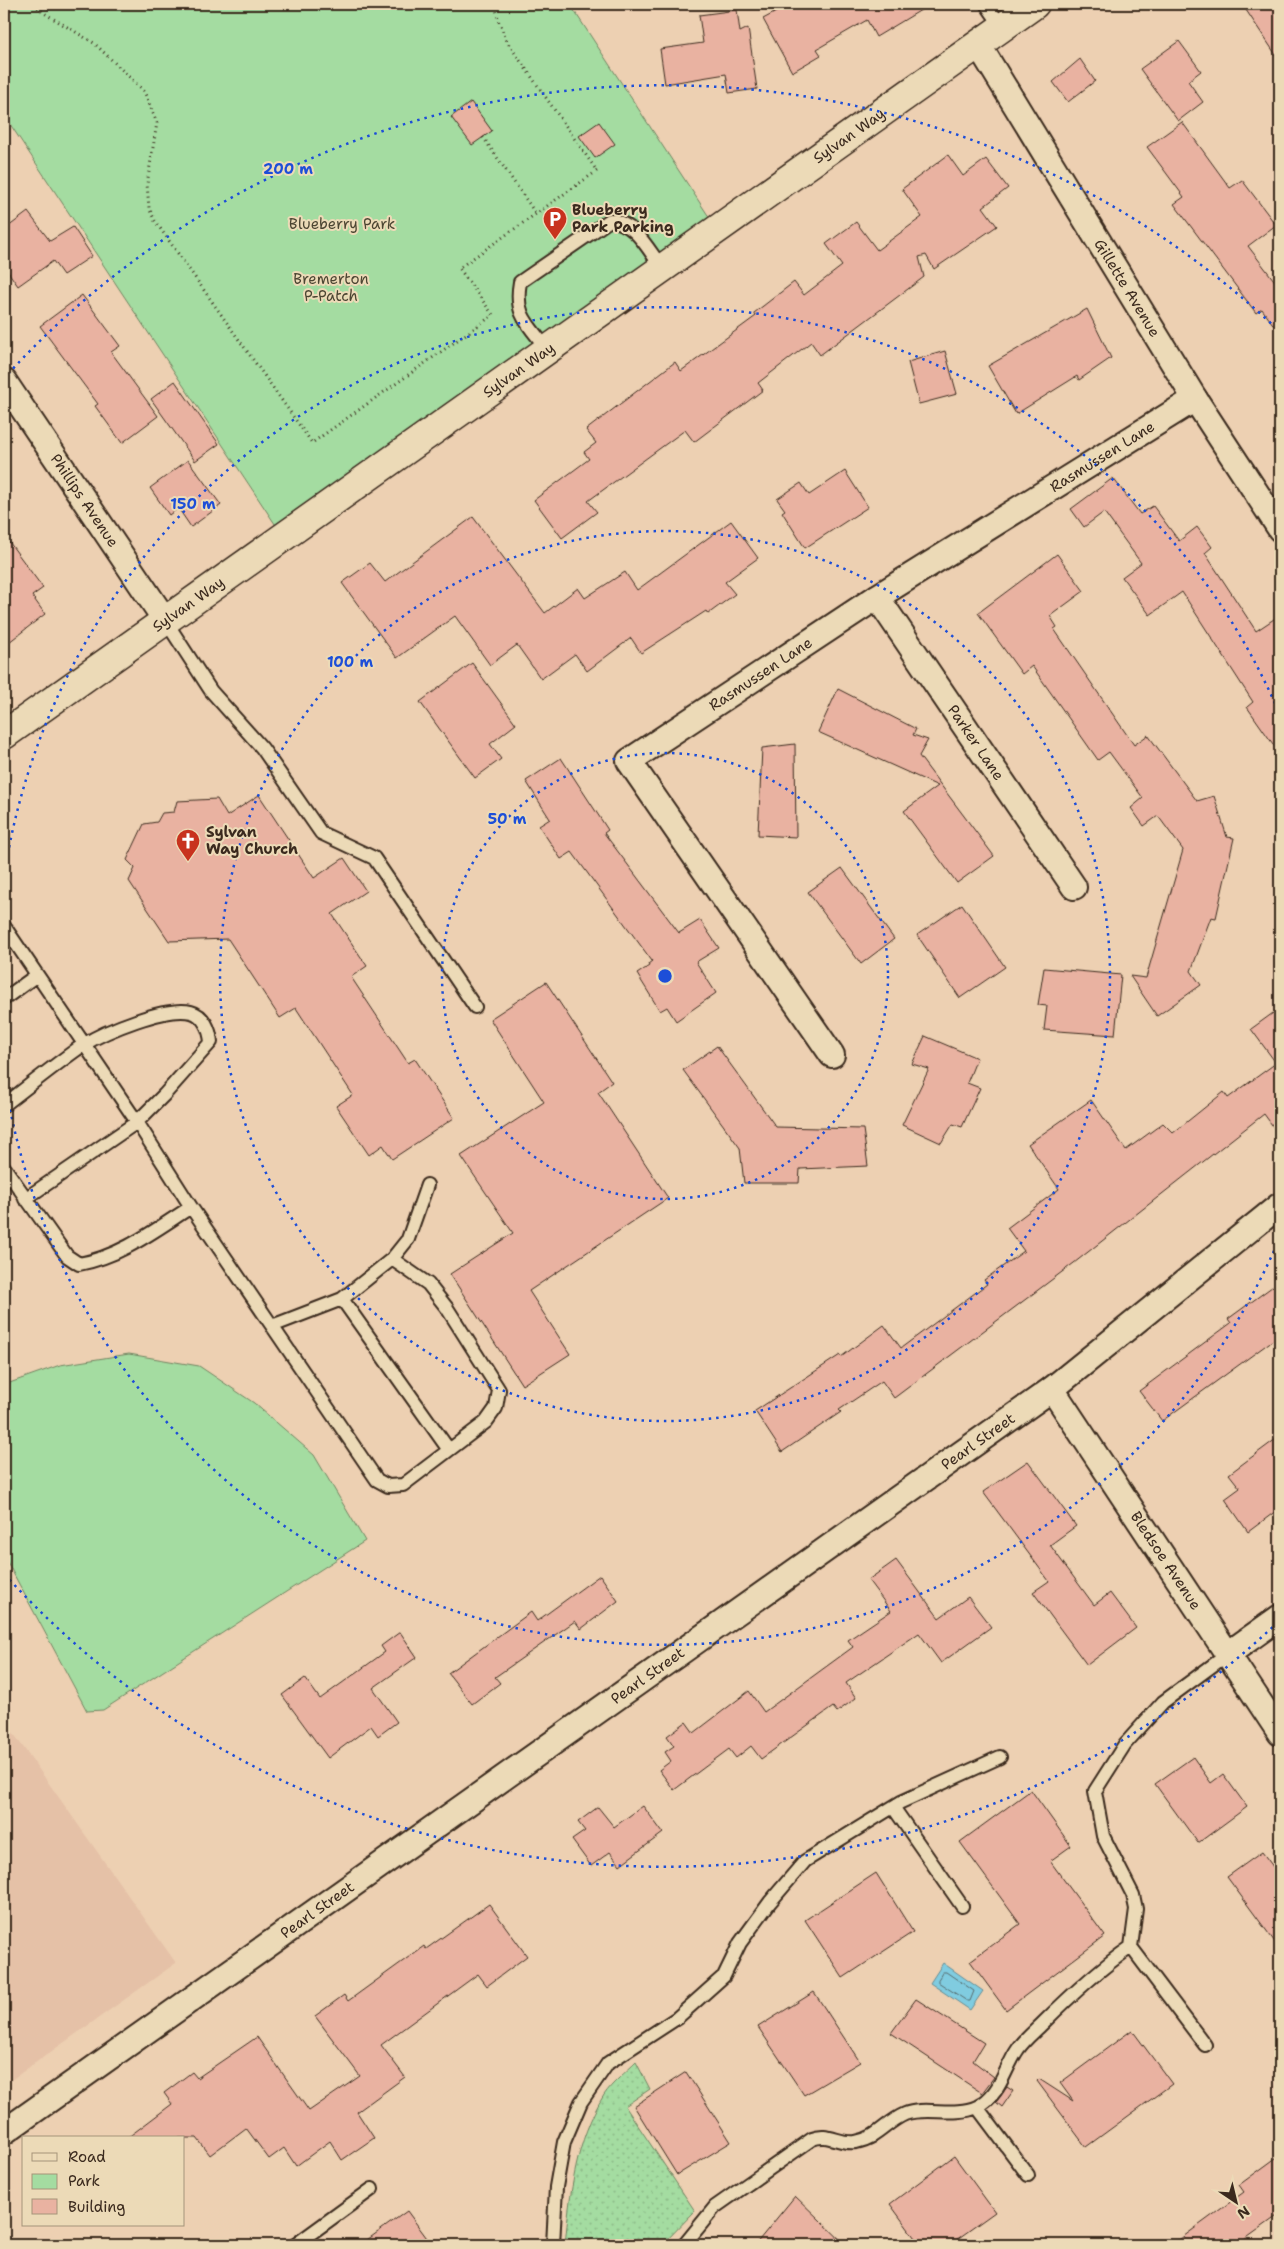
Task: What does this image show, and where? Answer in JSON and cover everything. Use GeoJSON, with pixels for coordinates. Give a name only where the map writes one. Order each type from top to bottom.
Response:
{"type":"FeatureCollection","features":[{"type":"Feature","properties":{"kind":"main road","name":"Sylvan Way"},"geometry":{"type":"LineString","coordinates":[[4,735],[547,348],[1035,4]]}},
{"type":"Feature","properties":{"kind":"street","name":"Gillette Avenue"},"geometry":{"type":"LineString","coordinates":[[978,44],[1194,400],[1280,529]]}},
{"type":"Feature","properties":{"kind":"street","name":"Phillips Avenue"},"geometry":{"type":"LineString","coordinates":[[4,381],[165,620]]}},
{"type":"Feature","properties":{"kind":"street","name":"Rasmussen Lane"},"geometry":{"type":"LineString","coordinates":[[832,1055],[630,761],[877,598],[1194,400]]}},
{"type":"Feature","properties":{"kind":"street","name":"Parker Lane"},"geometry":{"type":"LineString","coordinates":[[877,598],[1074,887]]}},
{"type":"Feature","properties":{"kind":"street","name":"Pearl Street"},"geometry":{"type":"LineString","coordinates":[[4,2132],[1052,1390],[1280,1205]]}},
{"type":"Feature","properties":{"kind":"street","name":"Bledsoe Avenue"},"geometry":{"type":"LineString","coordinates":[[1052,1390],[1280,1733]]}},
{"type":"Feature","properties":{"kind":"street"},"geometry":{"type":"LineString","coordinates":[[1228,1654],[1280,1617]]}},
{"type":"Feature","properties":{"kind":"lane"},"geometry":{"type":"LineString","coordinates":[[986,4],[1002,27]]}},
{"type":"Feature","properties":{"kind":"lane"},"geometry":{"type":"LineString","coordinates":[[547,348],[521,314],[517,298],[520,282],[610,220],[622,221],[635,231],[662,268]]}},
{"type":"Feature","properties":{"kind":"lane"},"geometry":{"type":"LineString","coordinates":[[165,620],[211,691],[262,748],[321,833],[374,858],[475,1006]]}},
{"type":"Feature","properties":{"kind":"lane"},"geometry":{"type":"LineString","coordinates":[[4,926],[137,1122],[191,1207],[377,1480],[388,1486],[403,1485],[486,1422],[496,1408],[499,1390],[447,1308],[428,1284],[392,1259]]}},
{"type":"Feature","properties":{"kind":"lane"},"geometry":{"type":"LineString","coordinates":[[4,999],[37,975]]}},
{"type":"Feature","properties":{"kind":"lane"},"geometry":{"type":"LineString","coordinates":[[4,1105],[84,1044],[126,1025],[167,1011],[193,1012],[204,1021],[210,1031],[211,1042],[137,1122],[25,1199]]}},
{"type":"Feature","properties":{"kind":"lane"},"geometry":{"type":"LineString","coordinates":[[4,1167],[67,1256],[80,1264],[96,1261],[127,1248],[191,1207]]}},
{"type":"Feature","properties":{"kind":"lane"},"geometry":{"type":"LineString","coordinates":[[272,1326],[342,1299],[392,1259],[408,1239],[427,1185]]}},
{"type":"Feature","properties":{"kind":"lane"},"geometry":{"type":"LineString","coordinates":[[342,1299],[449,1450]]}},
{"type":"Feature","properties":{"kind":"lane"},"geometry":{"type":"LineString","coordinates":[[684,2245],[715,2206],[820,2136],[829,2136],[837,2141],[854,2142],[871,2138],[905,2114],[958,2112],[977,2107],[998,2089],[1018,2049],[1072,1993],[1131,1946],[1136,1909],[1134,1895],[1103,1836],[1096,1791],[1125,1744],[1163,1702],[1228,1654]]}},
{"type":"Feature","properties":{"kind":"lane"},"geometry":{"type":"LineString","coordinates":[[553,2245],[556,2186],[564,2142],[581,2102],[608,2063],[677,2018],[724,1976],[740,1943],[770,1902],[805,1861],[893,1807],[1000,1757]]}},
{"type":"Feature","properties":{"kind":"lane"},"geometry":{"type":"LineString","coordinates":[[893,1807],[962,1906]]}},
{"type":"Feature","properties":{"kind":"lane"},"geometry":{"type":"LineString","coordinates":[[1131,1946],[1205,2045]]}},
{"type":"Feature","properties":{"kind":"lane"},"geometry":{"type":"LineString","coordinates":[[977,2107],[1028,2175]]}},
{"type":"Feature","properties":{"kind":"lane"},"geometry":{"type":"LineString","coordinates":[[295,2245],[372,2189]]}},
{"type":"Feature","properties":{"kind":"path"},"geometry":{"type":"LineString","coordinates":[[34,4],[94,43],[144,90],[157,123],[147,184],[149,208],[155,220],[312,443],[493,315],[460,268],[597,171],[508,43],[499,23],[495,4]]}},
{"type":"Feature","properties":{"kind":"path"},"geometry":{"type":"LineString","coordinates":[[483,137],[536,214]]}},
{"type":"Feature","properties":{"kind":"shaded area"},"geometry":{"type":"Polygon","coordinates":[[[4,1720],[176,1963],[4,2085],[4,1720]]]}},
{"type":"Feature","properties":{"kind":"green space","name":"Blueberry Park"},"geometry":{"type":"Polygon","coordinates":[[[4,4],[581,4],[573,9],[717,229],[283,536],[4,115],[4,4]]]}},
{"type":"Feature","properties":{"kind":"green space"},"geometry":{"type":"Polygon","coordinates":[[[129,1354],[199,1366],[254,1403],[314,1455],[365,1541],[103,1710],[87,1711],[4,1556],[4,1385],[60,1365],[129,1354]]]}},
{"type":"Feature","properties":{"kind":"green space"},"geometry":{"type":"Polygon","coordinates":[[[636,2062],[650,2089],[625,2106],[695,2211],[662,2245],[565,2245],[572,2187],[587,2130],[594,2112],[604,2095],[636,2062]]]}},
{"type":"Feature","properties":{"kind":"water"},"geometry":{"type":"Polygon","coordinates":[[[943,1963],[983,1991],[970,2010],[930,1983],[943,1963]]]}},
{"type":"Feature","properties":{"kind":"building"},"geometry":{"type":"Polygon","coordinates":[[[791,4],[931,4],[876,37],[867,20],[817,49],[821,55],[792,72],[763,19],[791,4]]]}},
{"type":"Feature","properties":{"kind":"building"},"geometry":{"type":"Polygon","coordinates":[[[1242,4],[1280,4],[1280,61],[1242,4]]]}},
{"type":"Feature","properties":{"kind":"building"},"geometry":{"type":"Polygon","coordinates":[[[737,10],[740,32],[748,28],[757,89],[729,93],[726,74],[665,84],[660,49],[703,43],[699,15],[737,10]]]}},
{"type":"Feature","properties":{"kind":"building"},"geometry":{"type":"Polygon","coordinates":[[[1179,41],[1201,71],[1188,81],[1203,102],[1178,121],[1140,69],[1179,41]]]}},
{"type":"Feature","properties":{"kind":"building"},"geometry":{"type":"Polygon","coordinates":[[[1080,59],[1095,81],[1068,102],[1053,82],[1080,59]]]}},
{"type":"Feature","properties":{"kind":"building"},"geometry":{"type":"Polygon","coordinates":[[[471,102],[492,131],[472,145],[451,117],[471,102]]]}},
{"type":"Feature","properties":{"kind":"building"},"geometry":{"type":"Polygon","coordinates":[[[599,122],[615,144],[595,158],[579,136],[599,122]]]}},
{"type":"Feature","properties":{"kind":"building"},"geometry":{"type":"Polygon","coordinates":[[[1182,122],[1230,188],[1242,180],[1276,225],[1248,246],[1280,288],[1280,334],[1262,309],[1256,313],[1174,204],[1184,197],[1147,147],[1182,122]]]}},
{"type":"Feature","properties":{"kind":"building"},"geometry":{"type":"Polygon","coordinates":[[[948,155],[963,176],[986,159],[1008,188],[983,207],[997,226],[934,269],[926,255],[919,257],[924,277],[820,355],[811,342],[758,383],[763,390],[694,442],[685,430],[588,501],[597,512],[562,538],[534,500],[589,459],[584,452],[596,443],[586,430],[675,362],[681,371],[756,316],[754,313],[794,282],[804,295],[842,266],[826,244],[856,222],[877,250],[922,217],[902,189],[948,155]]]}},
{"type":"Feature","properties":{"kind":"building"},"geometry":{"type":"Polygon","coordinates":[[[28,212],[50,241],[73,227],[92,256],[63,275],[53,261],[18,286],[4,266],[4,230],[28,212]]]}},
{"type":"Feature","properties":{"kind":"building"},"geometry":{"type":"Polygon","coordinates":[[[82,295],[120,346],[111,352],[158,416],[122,443],[95,406],[98,404],[40,326],[82,295]]]}},
{"type":"Feature","properties":{"kind":"building"},"geometry":{"type":"Polygon","coordinates":[[[1087,309],[1111,358],[1079,380],[1077,376],[1016,414],[988,366],[1087,309]]]}},
{"type":"Feature","properties":{"kind":"building"},"geometry":{"type":"Polygon","coordinates":[[[945,351],[957,394],[919,404],[908,362],[945,351]]]}},
{"type":"Feature","properties":{"kind":"building"},"geometry":{"type":"Polygon","coordinates":[[[175,381],[219,444],[195,461],[151,399],[175,381]]]}},
{"type":"Feature","properties":{"kind":"building"},"geometry":{"type":"Polygon","coordinates":[[[188,460],[221,505],[191,527],[178,508],[169,515],[150,488],[188,460]]]}},
{"type":"Feature","properties":{"kind":"building"},"geometry":{"type":"Polygon","coordinates":[[[845,471],[868,507],[805,548],[782,512],[785,510],[777,499],[801,483],[809,495],[845,471]]]}},
{"type":"Feature","properties":{"kind":"building"},"geometry":{"type":"Polygon","coordinates":[[[1113,478],[1140,514],[1153,506],[1179,541],[1197,527],[1212,547],[1205,553],[1256,631],[1280,615],[1280,754],[1247,707],[1253,702],[1182,592],[1150,615],[1122,577],[1141,563],[1104,512],[1084,527],[1071,509],[1113,478]]]}},
{"type":"Feature","properties":{"kind":"building"},"geometry":{"type":"Polygon","coordinates":[[[473,517],[545,613],[578,588],[585,598],[625,572],[637,590],[731,521],[758,558],[725,582],[735,594],[708,614],[706,611],[641,653],[631,638],[587,671],[575,654],[541,679],[517,645],[490,665],[455,616],[397,658],[342,583],[370,563],[385,582],[473,517]]]}},
{"type":"Feature","properties":{"kind":"building"},"geometry":{"type":"Polygon","coordinates":[[[4,535],[43,588],[32,596],[45,614],[4,646],[4,535]]]}},
{"type":"Feature","properties":{"kind":"building"},"geometry":{"type":"Polygon","coordinates":[[[1057,554],[1084,591],[1050,616],[1057,627],[1054,629],[1134,745],[1148,735],[1197,801],[1214,796],[1227,837],[1234,838],[1216,918],[1211,917],[1191,971],[1201,985],[1157,1016],[1130,976],[1146,978],[1183,850],[1158,816],[1144,826],[1131,808],[1143,798],[1109,752],[1098,760],[1032,666],[1022,674],[978,613],[1057,554]]]}},
{"type":"Feature","properties":{"kind":"building"},"geometry":{"type":"Polygon","coordinates":[[[472,663],[516,724],[490,744],[501,759],[475,778],[420,702],[472,663]]]}},
{"type":"Feature","properties":{"kind":"building"},"geometry":{"type":"Polygon","coordinates":[[[838,689],[916,729],[913,735],[928,740],[919,756],[994,856],[957,883],[904,811],[938,786],[818,732],[838,689]]]}},
{"type":"Feature","properties":{"kind":"building"},"geometry":{"type":"Polygon","coordinates":[[[795,744],[796,837],[758,835],[762,748],[795,744]]]}},
{"type":"Feature","properties":{"kind":"building"},"geometry":{"type":"Polygon","coordinates":[[[561,758],[608,830],[604,833],[679,933],[700,920],[719,948],[696,962],[716,993],[676,1021],[667,1007],[660,1011],[637,974],[649,966],[648,964],[652,961],[572,852],[561,859],[539,826],[550,819],[526,781],[561,758]]]}},
{"type":"Feature","properties":{"kind":"building"},"geometry":{"type":"Polygon","coordinates":[[[259,795],[314,878],[344,858],[366,891],[332,914],[367,966],[351,977],[408,1063],[415,1059],[454,1118],[392,1159],[383,1145],[369,1155],[336,1106],[353,1095],[296,1008],[280,1018],[228,939],[169,941],[129,881],[135,868],[127,860],[144,824],[157,822],[162,813],[174,812],[177,801],[217,799],[227,816],[259,795]]]}},
{"type":"Feature","properties":{"kind":"building"},"geometry":{"type":"Polygon","coordinates":[[[842,868],[894,939],[861,964],[808,892],[842,868]]]}},
{"type":"Feature","properties":{"kind":"building"},"geometry":{"type":"Polygon","coordinates":[[[962,904],[1005,967],[960,998],[917,935],[962,904]]]}},
{"type":"Feature","properties":{"kind":"building"},"geometry":{"type":"Polygon","coordinates":[[[1044,968],[1121,975],[1115,1035],[1044,1030],[1047,1006],[1038,1005],[1044,968]]]}},
{"type":"Feature","properties":{"kind":"building"},"geometry":{"type":"Polygon","coordinates":[[[546,982],[612,1082],[598,1092],[668,1198],[529,1291],[570,1354],[522,1385],[450,1274],[513,1233],[461,1156],[544,1102],[490,1019],[546,982]]]}},
{"type":"Feature","properties":{"kind":"building"},"geometry":{"type":"Polygon","coordinates":[[[1280,1008],[1280,1136],[1264,1114],[1074,1263],[894,1398],[882,1381],[839,1410],[841,1412],[782,1452],[755,1411],[840,1355],[841,1357],[884,1325],[901,1348],[987,1284],[984,1280],[1024,1251],[1007,1228],[1059,1189],[1028,1144],[1091,1100],[1126,1150],[1163,1123],[1173,1133],[1224,1092],[1228,1098],[1276,1063],[1251,1029],[1280,1008]]]}},
{"type":"Feature","properties":{"kind":"building"},"geometry":{"type":"Polygon","coordinates":[[[925,1036],[977,1058],[967,1083],[980,1088],[962,1127],[953,1124],[941,1143],[902,1125],[929,1069],[912,1064],[925,1036]]]}},
{"type":"Feature","properties":{"kind":"building"},"geometry":{"type":"Polygon","coordinates":[[[717,1046],[776,1127],[863,1129],[868,1166],[800,1169],[799,1183],[744,1183],[740,1148],[683,1070],[717,1046]]]}},
{"type":"Feature","properties":{"kind":"building"},"geometry":{"type":"Polygon","coordinates":[[[1280,1281],[1280,1335],[1162,1421],[1139,1391],[1231,1323],[1228,1319],[1280,1281]]]}},
{"type":"Feature","properties":{"kind":"building"},"geometry":{"type":"Polygon","coordinates":[[[1280,1436],[1280,1508],[1248,1532],[1225,1499],[1240,1488],[1229,1474],[1280,1436]]]}},
{"type":"Feature","properties":{"kind":"building"},"geometry":{"type":"Polygon","coordinates":[[[1028,1461],[1076,1526],[1050,1545],[1094,1605],[1110,1593],[1136,1628],[1087,1665],[1033,1592],[1049,1581],[983,1492],[1028,1461]]]}},
{"type":"Feature","properties":{"kind":"building"},"geometry":{"type":"Polygon","coordinates":[[[896,1560],[939,1618],[968,1597],[991,1627],[941,1663],[919,1633],[846,1683],[856,1698],[837,1712],[833,1707],[761,1759],[751,1746],[736,1758],[729,1749],[674,1790],[659,1770],[671,1761],[665,1752],[674,1746],[667,1736],[686,1722],[694,1733],[749,1691],[764,1712],[853,1647],[848,1640],[891,1611],[868,1580],[896,1560]]]}},
{"type":"Feature","properties":{"kind":"building"},"geometry":{"type":"Polygon","coordinates":[[[600,1575],[618,1601],[581,1629],[575,1621],[495,1677],[500,1683],[472,1704],[448,1673],[531,1612],[537,1621],[600,1575]]]}},
{"type":"Feature","properties":{"kind":"building"},"geometry":{"type":"Polygon","coordinates":[[[400,1632],[417,1657],[373,1688],[397,1722],[378,1736],[371,1726],[328,1758],[282,1695],[305,1678],[320,1699],[385,1652],[381,1646],[400,1632]]]}},
{"type":"Feature","properties":{"kind":"building"},"geometry":{"type":"Polygon","coordinates":[[[1193,1757],[1211,1783],[1223,1774],[1247,1807],[1198,1843],[1155,1784],[1193,1757]]]}},
{"type":"Feature","properties":{"kind":"building"},"geometry":{"type":"Polygon","coordinates":[[[1031,1790],[1071,1846],[1050,1861],[1105,1936],[1006,2010],[970,1961],[1020,1924],[960,1842],[1031,1790]]]}},
{"type":"Feature","properties":{"kind":"building"},"geometry":{"type":"Polygon","coordinates":[[[643,1806],[663,1833],[620,1865],[610,1852],[591,1866],[572,1840],[585,1831],[578,1822],[598,1807],[614,1827],[643,1806]]]}},
{"type":"Feature","properties":{"kind":"building"},"geometry":{"type":"Polygon","coordinates":[[[1262,1852],[1280,1876],[1280,1949],[1227,1877],[1262,1852]]]}},
{"type":"Feature","properties":{"kind":"building"},"geometry":{"type":"Polygon","coordinates":[[[876,1873],[913,1932],[843,1978],[805,1920],[876,1873]]]}},
{"type":"Feature","properties":{"kind":"building"},"geometry":{"type":"Polygon","coordinates":[[[489,1904],[527,1956],[487,1986],[478,1974],[381,2045],[405,2077],[357,2112],[374,2138],[342,2160],[330,2141],[296,2166],[284,2148],[269,2159],[246,2128],[210,2155],[197,2138],[185,2138],[185,2136],[130,2136],[172,2104],[164,2093],[192,2072],[197,2078],[257,2037],[309,2111],[360,2076],[315,2016],[344,1995],[348,2001],[424,1946],[426,1949],[489,1904]]]}},
{"type":"Feature","properties":{"kind":"building"},"geometry":{"type":"Polygon","coordinates":[[[814,1992],[860,2062],[804,2095],[758,2027],[814,1992]]]}},
{"type":"Feature","properties":{"kind":"building"},"geometry":{"type":"Polygon","coordinates":[[[916,1999],[984,2043],[973,2061],[994,2077],[982,2093],[891,2033],[916,1999]]]}},
{"type":"Feature","properties":{"kind":"building"},"geometry":{"type":"Polygon","coordinates":[[[1132,2030],[1172,2084],[1086,2147],[1037,2081],[1039,2079],[1073,2101],[1060,2083],[1132,2030]]]}},
{"type":"Feature","properties":{"kind":"building"},"geometry":{"type":"Polygon","coordinates":[[[686,2072],[731,2142],[677,2175],[634,2106],[686,2072]]]}},
{"type":"Feature","properties":{"kind":"building"},"geometry":{"type":"Polygon","coordinates":[[[1007,2087],[1013,2091],[1002,2107],[996,2102],[1007,2087]]]}},
{"type":"Feature","properties":{"kind":"building"},"geometry":{"type":"Polygon","coordinates":[[[1280,2155],[1280,2214],[1237,2245],[1172,2245],[1244,2192],[1239,2185],[1280,2155]]]}},
{"type":"Feature","properties":{"kind":"building"},"geometry":{"type":"Polygon","coordinates":[[[954,2156],[995,2212],[949,2245],[920,2245],[890,2204],[954,2156]]]}},
{"type":"Feature","properties":{"kind":"building"},"geometry":{"type":"Polygon","coordinates":[[[795,2196],[846,2245],[755,2245],[795,2196]]]}},
{"type":"Feature","properties":{"kind":"building"},"geometry":{"type":"Polygon","coordinates":[[[407,2211],[432,2245],[360,2245],[407,2211]]]}},
{"type":"Feature","properties":{"kind":"place","name":"Blueberry Park Parking"},"geometry":{"type":"Point","coordinates":[555,240]}},
{"type":"Feature","properties":{"kind":"place","name":"Sylvan Way Church"},"geometry":{"type":"Point","coordinates":[188,862]}},
{"type":"Feature","properties":{"kind":"park label","name":"Bremerton P-Patch"},"geometry":{"type":"Point","coordinates":[331,288]}}]}
